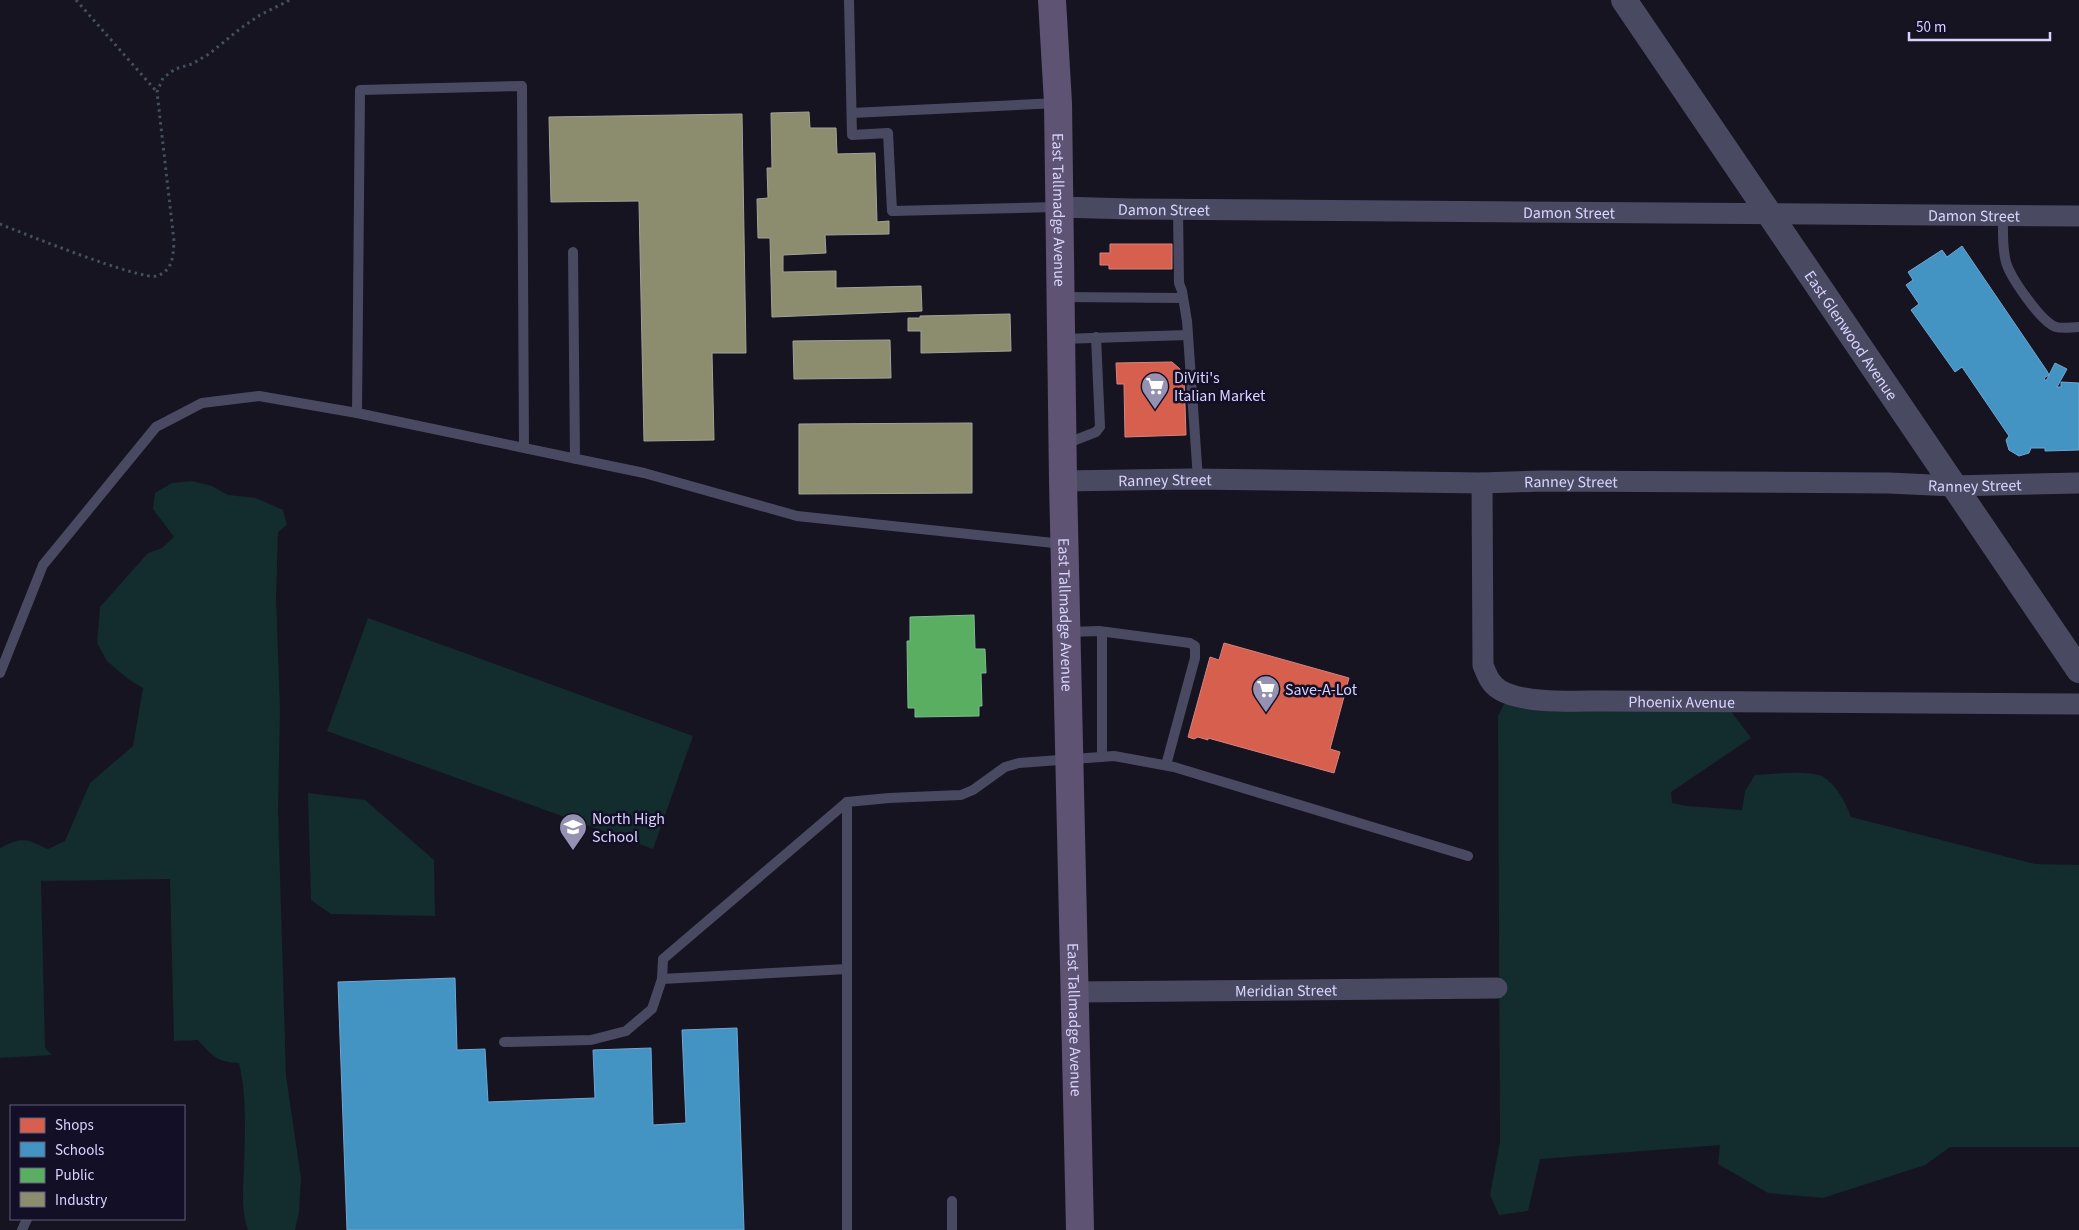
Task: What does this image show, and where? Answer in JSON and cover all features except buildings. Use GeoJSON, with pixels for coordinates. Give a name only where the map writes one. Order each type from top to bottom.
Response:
{"type":"FeatureCollection","features":[{"type":"Feature","properties":{"kind":"main road","name":"East Tallmadge Avenue"},"geometry":{"type":"LineString","coordinates":[[1052,0],[1058,103],[1062,445],[1080,1230]]}},
{"type":"Feature","properties":{"kind":"street","name":"East Glenwood Avenue"},"geometry":{"type":"LineString","coordinates":[[1624,0],[2079,670]]}},
{"type":"Feature","properties":{"kind":"street","name":"Damon Street"},"geometry":{"type":"LineString","coordinates":[[1058,207],[1178,210],[2079,216]]}},
{"type":"Feature","properties":{"kind":"street","name":"Ranney Street"},"geometry":{"type":"LineString","coordinates":[[1063,481],[1198,479],[1482,483],[1543,481],[1889,482],[1953,486],[2079,483]]}},
{"type":"Feature","properties":{"kind":"street","name":"Phoenix Avenue"},"geometry":{"type":"LineString","coordinates":[[1482,483],[1483,665],[1488,679],[1500,690],[1529,699],[1603,701],[2079,704]]}},
{"type":"Feature","properties":{"kind":"street","name":"Meridian Street"},"geometry":{"type":"LineString","coordinates":[[1076,992],[1497,988]]}},
{"type":"Feature","properties":{"kind":"lane"},"geometry":{"type":"LineString","coordinates":[[848,0],[852,135],[888,133],[892,211],[1058,207]]}},
{"type":"Feature","properties":{"kind":"lane"},"geometry":{"type":"LineString","coordinates":[[357,413],[360,90],[522,86],[524,448]]}},
{"type":"Feature","properties":{"kind":"lane"},"geometry":{"type":"LineString","coordinates":[[852,113],[1058,103]]}},
{"type":"Feature","properties":{"kind":"lane"},"geometry":{"type":"LineString","coordinates":[[1178,210],[1179,283],[1184,298],[1188,335],[1198,479]]}},
{"type":"Feature","properties":{"kind":"lane"},"geometry":{"type":"LineString","coordinates":[[2003,215],[2006,262],[2011,274],[2048,323],[2056,327],[2079,327]]}},
{"type":"Feature","properties":{"kind":"lane"},"geometry":{"type":"LineString","coordinates":[[573,252],[575,459]]}},
{"type":"Feature","properties":{"kind":"lane"},"geometry":{"type":"LineString","coordinates":[[1060,297],[1184,298]]}},
{"type":"Feature","properties":{"kind":"lane"},"geometry":{"type":"LineString","coordinates":[[1060,339],[1188,335]]}},
{"type":"Feature","properties":{"kind":"lane"},"geometry":{"type":"LineString","coordinates":[[1062,445],[1096,432],[1100,428],[1096,338]]}},
{"type":"Feature","properties":{"kind":"lane"},"geometry":{"type":"LineString","coordinates":[[0,673],[43,565],[156,427],[202,403],[259,396],[357,413],[644,473],[797,516],[1064,544]]}},
{"type":"Feature","properties":{"kind":"lane"},"geometry":{"type":"LineString","coordinates":[[1066,632],[1102,632],[1190,643],[1195,646],[1195,658],[1166,765]]}},
{"type":"Feature","properties":{"kind":"lane"},"geometry":{"type":"LineString","coordinates":[[1102,632],[1102,757]]}},
{"type":"Feature","properties":{"kind":"lane"},"geometry":{"type":"LineString","coordinates":[[504,1042],[591,1040],[626,1031],[652,1009],[662,979],[663,959],[846,802],[961,795],[973,790],[1005,767],[1019,763],[1114,756],[1166,765],[1468,856]]}},
{"type":"Feature","properties":{"kind":"lane"},"geometry":{"type":"LineString","coordinates":[[846,802],[847,1230]]}},
{"type":"Feature","properties":{"kind":"lane"},"geometry":{"type":"LineString","coordinates":[[662,979],[847,969]]}},
{"type":"Feature","properties":{"kind":"lane"},"geometry":{"type":"LineString","coordinates":[[952,1200],[952,1230]]}},
{"type":"Feature","properties":{"kind":"path"},"geometry":{"type":"LineString","coordinates":[[76,0],[157,92]]}},
{"type":"Feature","properties":{"kind":"path"},"geometry":{"type":"LineString","coordinates":[[0,224],[78,254],[143,275],[155,277],[167,271],[172,263],[174,242],[157,92],[163,78],[175,70],[192,64],[209,54],[254,19],[290,0]]}},
{"type":"Feature","properties":{"kind":"green space"},"geometry":{"type":"Polygon","coordinates":[[[192,481],[212,486],[228,495],[256,498],[283,510],[287,525],[278,532],[276,598],[280,710],[278,810],[286,1076],[301,1178],[299,1212],[295,1230],[248,1230],[243,1207],[245,1115],[239,1063],[220,1060],[198,1040],[174,1041],[170,879],[41,881],[45,1048],[52,1055],[0,1058],[0,848],[19,840],[24,840],[48,849],[65,841],[90,783],[133,746],[143,688],[128,679],[107,661],[97,643],[100,607],[148,553],[162,548],[174,537],[153,509],[155,493],[172,483],[192,481]]]}},
{"type":"Feature","properties":{"kind":"green space"},"geometry":{"type":"Polygon","coordinates":[[[368,618],[693,736],[653,849],[327,731],[368,618]]]}},
{"type":"Feature","properties":{"kind":"green space"},"geometry":{"type":"Polygon","coordinates":[[[1507,698],[1730,710],[1751,738],[1671,792],[1672,803],[1742,810],[1745,791],[1755,775],[1816,774],[1827,779],[1836,789],[1851,817],[2035,864],[2079,865],[2079,1147],[1950,1147],[1925,1165],[1823,1198],[1768,1193],[1718,1164],[1720,1145],[1540,1159],[1528,1211],[1499,1215],[1490,1195],[1500,1142],[1498,716],[1507,698]]]}},
{"type":"Feature","properties":{"kind":"green space"},"geometry":{"type":"Polygon","coordinates":[[[308,793],[365,800],[434,860],[435,916],[331,914],[311,900],[308,793]]]}},
{"type":"Feature","properties":{"kind":"place","name":"DiViti's Italian Market"},"geometry":{"type":"Point","coordinates":[1155,410]}},
{"type":"Feature","properties":{"kind":"place","name":"Save-A-Lot"},"geometry":{"type":"Point","coordinates":[1266,713]}},
{"type":"Feature","properties":{"kind":"place","name":"North High School"},"geometry":{"type":"Point","coordinates":[573,851]}}]}
